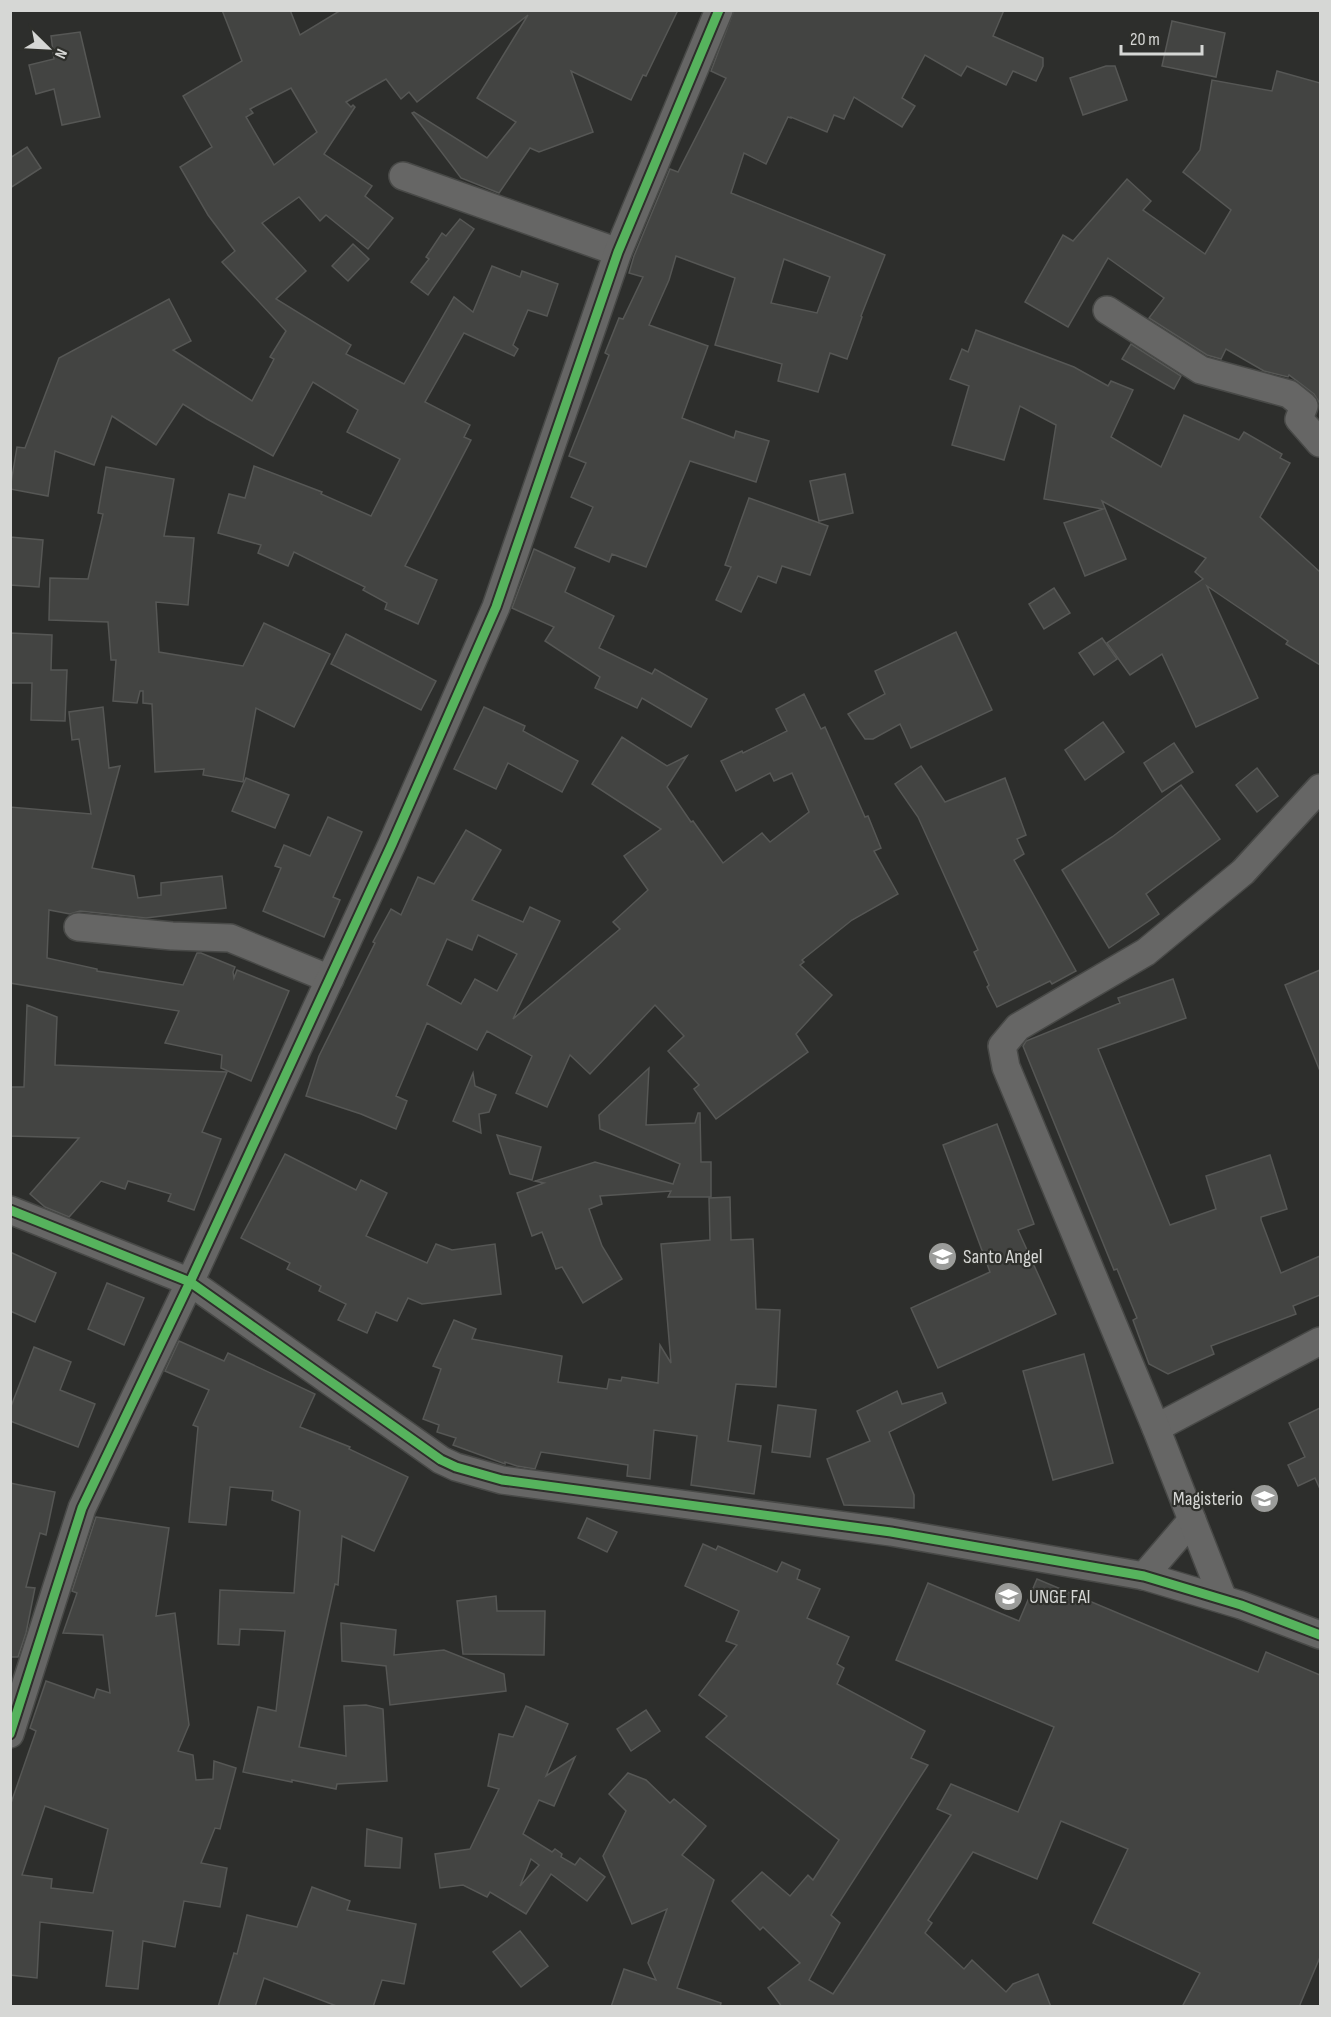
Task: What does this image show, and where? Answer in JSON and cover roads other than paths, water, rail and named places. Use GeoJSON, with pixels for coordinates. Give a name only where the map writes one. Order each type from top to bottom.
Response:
{"type":"FeatureCollection","features":[{"type":"Feature","properties":{"kind":"street"},"geometry":{"type":"LineString","coordinates":[[10,1734],[82,1508],[190,1282],[330,979],[496,607],[618,252],[719,10]]}},
{"type":"Feature","properties":{"kind":"street"},"geometry":{"type":"LineString","coordinates":[[403,176],[618,252]]}},
{"type":"Feature","properties":{"kind":"street"},"geometry":{"type":"LineString","coordinates":[[1107,310],[1201,370],[1289,394],[1304,406],[1299,419]]}},
{"type":"Feature","properties":{"kind":"street"},"geometry":{"type":"LineString","coordinates":[[1299,419],[1320,398]]}},
{"type":"Feature","properties":{"kind":"street"},"geometry":{"type":"LineString","coordinates":[[1299,419],[1320,444]]}},
{"type":"Feature","properties":{"kind":"street"},"geometry":{"type":"LineString","coordinates":[[1223,1599],[1156,1428],[1006,1067],[1002,1046],[1018,1027],[1146,952],[1243,872],[1320,788]]}},
{"type":"Feature","properties":{"kind":"street"},"geometry":{"type":"LineString","coordinates":[[78,927],[172,936],[230,938],[330,979]]}},
{"type":"Feature","properties":{"kind":"street"},"geometry":{"type":"LineString","coordinates":[[10,1210],[190,1282],[441,1460],[456,1467],[502,1480],[891,1532],[1144,1576],[1223,1599],[1320,1635]]}},
{"type":"Feature","properties":{"kind":"street"},"geometry":{"type":"LineString","coordinates":[[1156,1428],[1320,1341]]}},
{"type":"Feature","properties":{"kind":"street"},"geometry":{"type":"LineString","coordinates":[[1144,1576],[1192,1520]]}},
{"type":"Feature","properties":{"kind":"place","name":"Santo Angel"},"geometry":{"type":"Point","coordinates":[942,1257]}},
{"type":"Feature","properties":{"kind":"place","name":"Magisterio"},"geometry":{"type":"Point","coordinates":[1264,1499]}},
{"type":"Feature","properties":{"kind":"place","name":"UNGE FAI"},"geometry":{"type":"Point","coordinates":[1008,1597]}}]}
